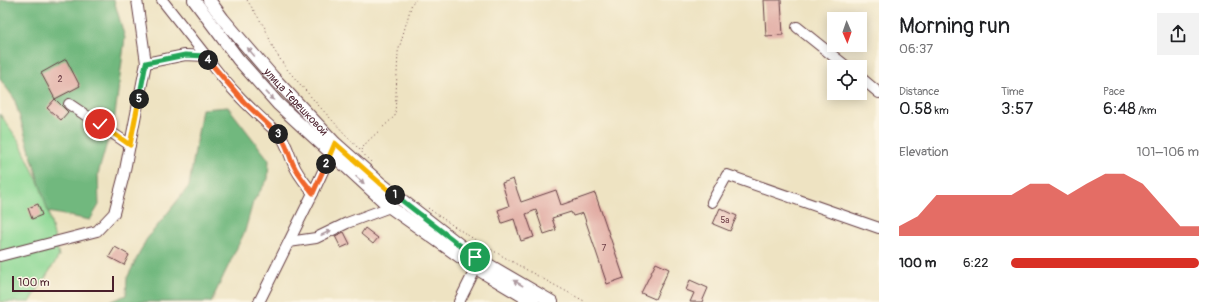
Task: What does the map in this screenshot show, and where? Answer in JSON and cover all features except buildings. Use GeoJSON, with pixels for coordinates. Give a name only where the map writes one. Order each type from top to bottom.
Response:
{"type":"FeatureCollection","features":[{"type":"Feature","properties":{"kind":"main road","name":"улица Терешковой"},"geometry":{"type":"LineString","coordinates":[[194,0],[256,81],[278,104],[475,257],[552,302]]}},
{"type":"Feature","properties":{"kind":"main road","name":"улица Терешковой"},"geometry":{"type":"LineString","coordinates":[[210,0],[223,19],[333,148],[390,207],[476,268],[533,302]]}},
{"type":"Feature","properties":{"kind":"street"},"geometry":{"type":"LineString","coordinates":[[0,256],[97,230],[114,213],[124,176],[146,63],[137,0]]}},
{"type":"Feature","properties":{"kind":"street"},"geometry":{"type":"LineString","coordinates":[[162,0],[214,68],[244,102],[281,136],[286,143],[293,165],[313,193]]}},
{"type":"Feature","properties":{"kind":"street"},"geometry":{"type":"LineString","coordinates":[[796,27],[838,60]]}},
{"type":"Feature","properties":{"kind":"street"},"geometry":{"type":"LineString","coordinates":[[146,63],[185,55],[206,56]]}},
{"type":"Feature","properties":{"kind":"street"},"geometry":{"type":"LineString","coordinates":[[867,83],[879,93]]}},
{"type":"Feature","properties":{"kind":"street"},"geometry":{"type":"LineString","coordinates":[[69,104],[130,145]]}},
{"type":"Feature","properties":{"kind":"street"},"geometry":{"type":"LineString","coordinates":[[259,302],[313,193],[333,148]]}},
{"type":"Feature","properties":{"kind":"street"},"geometry":{"type":"LineString","coordinates":[[712,202],[727,175],[879,228]]}},
{"type":"Feature","properties":{"kind":"street"},"geometry":{"type":"LineString","coordinates":[[289,242],[316,238],[347,223],[390,207]]}},
{"type":"Feature","properties":{"kind":"street"},"geometry":{"type":"LineString","coordinates":[[459,302],[476,268]]}},
{"type":"Feature","properties":{"kind":"path"},"geometry":{"type":"LineString","coordinates":[[247,0],[265,28],[274,50],[286,68],[319,106],[372,162]]}},
{"type":"Feature","properties":{"kind":"path"},"geometry":{"type":"LineString","coordinates":[[361,151],[366,142],[395,116],[398,52],[412,2],[416,0]]}},
{"type":"Feature","properties":{"kind":"path"},"geometry":{"type":"LineString","coordinates":[[426,206],[451,224],[519,267],[586,302]]}},
{"type":"Feature","properties":{"kind":"green space"},"geometry":{"type":"Polygon","coordinates":[[[0,0],[114,0],[125,38],[115,115],[98,174],[99,205],[90,220],[48,212],[14,98],[0,79],[0,0]]]}},
{"type":"Feature","properties":{"kind":"green space"},"geometry":{"type":"Polygon","coordinates":[[[228,107],[269,160],[268,179],[253,202],[245,231],[211,302],[110,302],[126,295],[127,278],[146,240],[189,186],[202,109],[228,107]]]}},
{"type":"Feature","properties":{"kind":"green space"},"geometry":{"type":"Polygon","coordinates":[[[0,114],[19,141],[44,194],[59,256],[30,302],[0,302],[0,114]]]}},
{"type":"Feature","properties":{"kind":"route"},"geometry":{"type":"LineString","coordinates":[[100,124],[130,145],[146,63],[185,55],[206,56],[214,68],[244,102],[281,136],[286,143],[293,165],[313,193],[335,143],[380,183],[475,257]]}}]}
